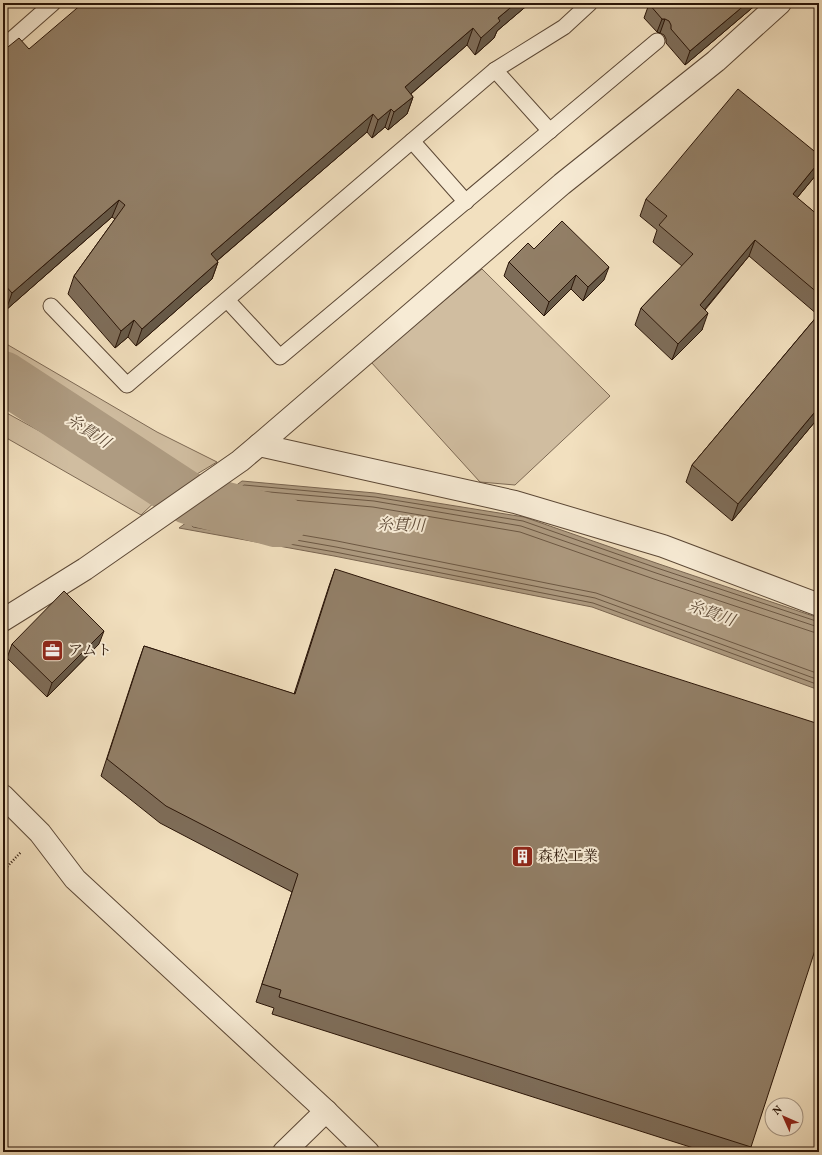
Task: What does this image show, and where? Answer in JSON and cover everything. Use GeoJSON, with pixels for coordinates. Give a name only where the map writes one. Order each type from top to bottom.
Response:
{"type":"FeatureCollection","features":[{"type":"Feature","properties":{"kind":"street"},"geometry":{"type":"LineString","coordinates":[[3,620],[85,569],[240,461],[562,184],[716,60],[780,3]]}},
{"type":"Feature","properties":{"kind":"street"},"geometry":{"type":"LineString","coordinates":[[259,445],[515,502],[663,546],[819,605]]}},
{"type":"Feature","properties":{"kind":"street"},"geometry":{"type":"LineString","coordinates":[[3,796],[40,833],[74,879],[326,1110],[368,1152]]}},
{"type":"Feature","properties":{"kind":"street"},"geometry":{"type":"LineString","coordinates":[[284,1152],[326,1110]]}},
{"type":"Feature","properties":{"kind":"lane"},"geometry":{"type":"LineString","coordinates":[[3,47],[53,3]]}},
{"type":"Feature","properties":{"kind":"lane"},"geometry":{"type":"LineString","coordinates":[[51,306],[127,385],[495,70],[564,27],[590,3]]}},
{"type":"Feature","properties":{"kind":"lane"},"geometry":{"type":"LineString","coordinates":[[227,300],[280,357],[657,41]]}},
{"type":"Feature","properties":{"kind":"lane"},"geometry":{"type":"LineString","coordinates":[[495,70],[550,131]]}},
{"type":"Feature","properties":{"kind":"lane"},"geometry":{"type":"LineString","coordinates":[[412,141],[466,202]]}},
{"type":"Feature","properties":{"kind":"shaded area"},"geometry":{"type":"Polygon","coordinates":[[[482,269],[610,396],[515,485],[480,482],[371,362],[482,269]]]}},
{"type":"Feature","properties":{"kind":"shaded area"},"geometry":{"type":"Polygon","coordinates":[[[3,342],[157,432],[217,462],[197,474],[79,410],[3,364],[3,342]]]}},
{"type":"Feature","properties":{"kind":"shaded area"},"geometry":{"type":"Polygon","coordinates":[[[3,411],[160,497],[141,515],[3,436],[3,411]]]}},
{"type":"Feature","properties":{"kind":"water"},"geometry":{"type":"Polygon","coordinates":[[[242,481],[375,493],[524,517],[819,618],[819,690],[592,607],[334,556],[179,528],[242,481]]]}},
{"type":"Feature","properties":{"kind":"building"},"geometry":{"type":"Polygon","coordinates":[[[83,3],[516,3],[498,18],[500,21],[481,38],[473,28],[405,87],[413,97],[394,112],[391,109],[378,120],[373,114],[211,254],[218,262],[142,329],[134,320],[121,331],[74,276],[125,205],[119,200],[12,293],[3,283],[3,51],[19,38],[29,49],[83,3]]]}},
{"type":"Feature","properties":{"kind":"building"},"geometry":{"type":"Polygon","coordinates":[[[747,3],[690,51],[671,29],[669,21],[662,19],[649,4],[747,3]]]}},
{"type":"Feature","properties":{"kind":"building"},"geometry":{"type":"Polygon","coordinates":[[[738,89],[819,155],[819,162],[793,194],[819,216],[819,294],[755,240],[700,305],[708,313],[678,344],[641,308],[693,254],[659,225],[667,216],[646,199],[738,89]]]}},
{"type":"Feature","properties":{"kind":"building"},"geometry":{"type":"Polygon","coordinates":[[[562,221],[609,267],[588,287],[576,275],[549,302],[509,262],[528,243],[534,249],[562,221]]]}},
{"type":"Feature","properties":{"kind":"building"},"geometry":{"type":"Polygon","coordinates":[[[819,314],[819,407],[738,504],[692,465],[819,314]]]}},
{"type":"Feature","properties":{"kind":"building","name":"森松工業"},"geometry":{"type":"Polygon","coordinates":[[[335,569],[819,724],[819,938],[767,1097],[764,1097],[764,1107],[751,1147],[279,997],[281,990],[262,984],[298,874],[166,806],[107,759],[144,646],[295,694],[335,569]]]}},
{"type":"Feature","properties":{"kind":"building","name":"アムト"},"geometry":{"type":"Polygon","coordinates":[[[64,591],[104,631],[52,683],[12,644],[64,591]]]}},
{"type":"Feature","properties":{"kind":"waterway","name":"糸貫川"},"geometry":{"type":"LineString","coordinates":[[3,377],[188,498],[276,521],[281,521]]}},
{"type":"Feature","properties":{"kind":"place","name":"アムト"},"geometry":{"type":"Point","coordinates":[53,651]}},
{"type":"Feature","properties":{"kind":"place","name":"森松工業"},"geometry":{"type":"Point","coordinates":[522,857]}}]}
